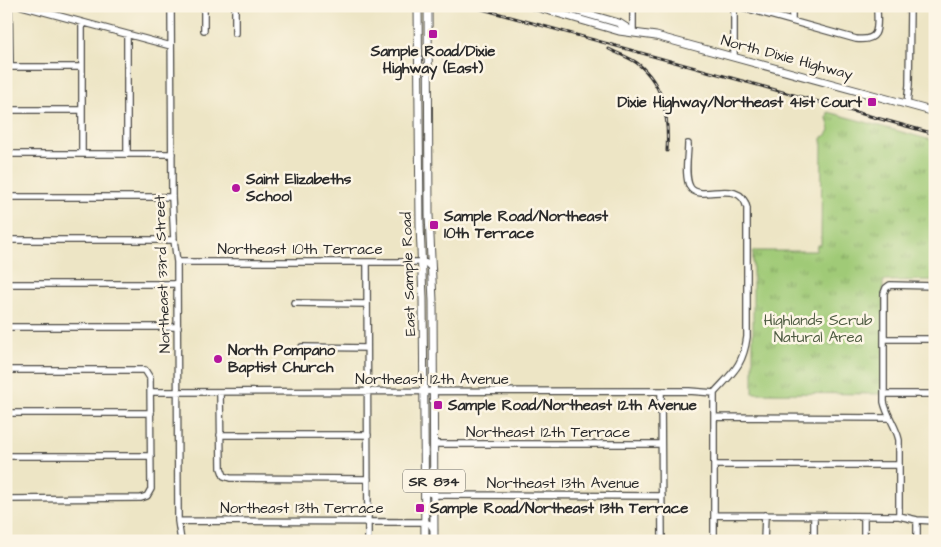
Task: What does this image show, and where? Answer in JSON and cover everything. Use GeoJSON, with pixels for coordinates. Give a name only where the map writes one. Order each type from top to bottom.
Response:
{"type":"FeatureCollection","features":[{"type":"Feature","properties":{"kind":"main road","name":"East Sample Road"},"geometry":{"type":"LineString","coordinates":[[418,6],[425,541]]}},
{"type":"Feature","properties":{"kind":"main road","name":"East Sample Road"},"geometry":{"type":"LineString","coordinates":[[428,6],[434,392],[434,541]]}},
{"type":"Feature","properties":{"kind":"main road","name":"North Dixie Highway"},"geometry":{"type":"LineString","coordinates":[[533,6],[619,30],[656,36],[935,112]]}},
{"type":"Feature","properties":{"kind":"main road","name":"North Dixie Highway"},"geometry":{"type":"LineString","coordinates":[[560,6],[619,22],[633,32]]}},
{"type":"Feature","properties":{"kind":"main road"},"geometry":{"type":"LineString","coordinates":[[419,101],[425,105],[429,113]]}},
{"type":"Feature","properties":{"kind":"main road"},"geometry":{"type":"LineString","coordinates":[[421,248],[432,257]]}},
{"type":"Feature","properties":{"kind":"street"},"geometry":{"type":"LineString","coordinates":[[10,6],[8,67],[82,67]]}},
{"type":"Feature","properties":{"kind":"street"},"geometry":{"type":"LineString","coordinates":[[22,6],[171,46]]}},
{"type":"Feature","properties":{"kind":"street"},"geometry":{"type":"LineString","coordinates":[[171,7],[191,6]]}},
{"type":"Feature","properties":{"kind":"street"},"geometry":{"type":"LineString","coordinates":[[204,6],[204,30]]}},
{"type":"Feature","properties":{"kind":"street"},"geometry":{"type":"LineString","coordinates":[[235,6],[235,33]]}},
{"type":"Feature","properties":{"kind":"street"},"geometry":{"type":"LineString","coordinates":[[633,6],[633,32]]}},
{"type":"Feature","properties":{"kind":"street"},"geometry":{"type":"LineString","coordinates":[[734,6],[734,58]]}},
{"type":"Feature","properties":{"kind":"street"},"geometry":{"type":"LineString","coordinates":[[738,6],[856,39],[867,40],[873,38],[876,32],[877,6],[823,7]]}},
{"type":"Feature","properties":{"kind":"street"},"geometry":{"type":"LineString","coordinates":[[792,6],[792,21]]}},
{"type":"Feature","properties":{"kind":"street"},"geometry":{"type":"LineString","coordinates":[[907,104],[910,6]]}},
{"type":"Feature","properties":{"kind":"street","name":"Northeast 33rd Street"},"geometry":{"type":"LineString","coordinates":[[171,7],[172,197],[177,262],[178,327],[178,521],[181,541]]}},
{"type":"Feature","properties":{"kind":"street"},"geometry":{"type":"LineString","coordinates":[[82,22],[82,154]]}},
{"type":"Feature","properties":{"kind":"street"},"geometry":{"type":"LineString","coordinates":[[126,35],[127,154]]}},
{"type":"Feature","properties":{"kind":"street"},"geometry":{"type":"LineString","coordinates":[[6,110],[82,110]]}},
{"type":"Feature","properties":{"kind":"street"},"geometry":{"type":"LineString","coordinates":[[688,144],[689,186],[693,190],[702,192],[733,192],[745,199],[747,208],[747,337],[745,352],[739,365],[714,393],[714,541]]}},
{"type":"Feature","properties":{"kind":"street"},"geometry":{"type":"LineString","coordinates":[[6,154],[172,154]]}},
{"type":"Feature","properties":{"kind":"street"},"geometry":{"type":"LineString","coordinates":[[6,197],[172,197]]}},
{"type":"Feature","properties":{"kind":"street"},"geometry":{"type":"LineString","coordinates":[[6,240],[174,240]]}},
{"type":"Feature","properties":{"kind":"street","name":"Northeast 10th Terrace"},"geometry":{"type":"LineString","coordinates":[[177,262],[422,262]]}},
{"type":"Feature","properties":{"kind":"street"},"geometry":{"type":"LineString","coordinates":[[367,262],[368,541]]}},
{"type":"Feature","properties":{"kind":"street"},"geometry":{"type":"LineString","coordinates":[[422,262],[432,269]]}},
{"type":"Feature","properties":{"kind":"street"},"geometry":{"type":"LineString","coordinates":[[6,284],[177,284]]}},
{"type":"Feature","properties":{"kind":"street"},"geometry":{"type":"LineString","coordinates":[[899,516],[899,440],[897,431],[886,408],[884,394],[884,293],[890,285],[935,286]]}},
{"type":"Feature","properties":{"kind":"street"},"geometry":{"type":"LineString","coordinates":[[294,303],[367,304]]}},
{"type":"Feature","properties":{"kind":"street"},"geometry":{"type":"LineString","coordinates":[[6,327],[178,327]]}},
{"type":"Feature","properties":{"kind":"street"},"geometry":{"type":"LineString","coordinates":[[884,339],[935,339]]}},
{"type":"Feature","properties":{"kind":"street"},"geometry":{"type":"LineString","coordinates":[[302,347],[367,348]]}},
{"type":"Feature","properties":{"kind":"street"},"geometry":{"type":"LineString","coordinates":[[6,370],[145,370],[150,378],[151,413],[151,489],[147,496],[141,498],[6,499]]}},
{"type":"Feature","properties":{"kind":"street","name":"Northeast 12th Avenue"},"geometry":{"type":"LineString","coordinates":[[150,392],[689,391],[714,393]]}},
{"type":"Feature","properties":{"kind":"street"},"geometry":{"type":"LineString","coordinates":[[661,392],[662,541]]}},
{"type":"Feature","properties":{"kind":"street"},"geometry":{"type":"LineString","coordinates":[[220,393],[221,468],[224,476],[230,478],[368,478]]}},
{"type":"Feature","properties":{"kind":"street"},"geometry":{"type":"LineString","coordinates":[[884,394],[935,394]]}},
{"type":"Feature","properties":{"kind":"street"},"geometry":{"type":"LineString","coordinates":[[6,413],[151,413]]}},
{"type":"Feature","properties":{"kind":"street"},"geometry":{"type":"LineString","coordinates":[[714,417],[890,418]]}},
{"type":"Feature","properties":{"kind":"street"},"geometry":{"type":"LineString","coordinates":[[220,434],[368,434]]}},
{"type":"Feature","properties":{"kind":"street","name":"Northeast 12th Terrace"},"geometry":{"type":"LineString","coordinates":[[434,444],[661,444]]}},
{"type":"Feature","properties":{"kind":"street"},"geometry":{"type":"LineString","coordinates":[[6,456],[151,456]]}},
{"type":"Feature","properties":{"kind":"street"},"geometry":{"type":"LineString","coordinates":[[714,465],[899,466]]}},
{"type":"Feature","properties":{"kind":"street"},"geometry":{"type":"LineString","coordinates":[[425,487],[434,495]]}},
{"type":"Feature","properties":{"kind":"street","name":"Northeast 13th Avenue"},"geometry":{"type":"LineString","coordinates":[[434,495],[662,496]]}},
{"type":"Feature","properties":{"kind":"street"},"geometry":{"type":"LineString","coordinates":[[764,541],[765,515]]}},
{"type":"Feature","properties":{"kind":"street"},"geometry":{"type":"LineString","coordinates":[[714,516],[899,516],[935,521]]}},
{"type":"Feature","properties":{"kind":"street"},"geometry":{"type":"LineString","coordinates":[[814,516],[814,541]]}},
{"type":"Feature","properties":{"kind":"street"},"geometry":{"type":"LineString","coordinates":[[864,516],[864,541]]}},
{"type":"Feature","properties":{"kind":"street"},"geometry":{"type":"LineString","coordinates":[[917,520],[917,541]]}},
{"type":"Feature","properties":{"kind":"street","name":"Northeast 13th Terrace"},"geometry":{"type":"LineString","coordinates":[[178,521],[425,522]]}},
{"type":"Feature","properties":{"kind":"street"},"geometry":{"type":"LineString","coordinates":[[425,522],[430,524],[434,530]]}},
{"type":"Feature","properties":{"kind":"green space","name":"Highlands Scrub Natural Area"},"geometry":{"type":"Polygon","coordinates":[[[828,112],[935,141],[935,280],[883,281],[884,394],[753,393],[753,251],[816,251],[817,245],[821,245],[822,137],[827,135],[830,130],[827,118],[828,112]]]}},
{"type":"Feature","properties":{"kind":"railway"},"geometry":{"type":"LineString","coordinates":[[471,6],[935,134]]}},
{"type":"Feature","properties":{"kind":"railway"},"geometry":{"type":"LineString","coordinates":[[609,49],[637,63],[654,82],[666,115],[667,151]]}},
{"type":"Feature","properties":{"kind":"place","name":"Sample Road/Dixie Highway (East)"},"geometry":{"type":"Point","coordinates":[433,34]}},
{"type":"Feature","properties":{"kind":"place","name":"Dixie Highway/Northeast 41st Court"},"geometry":{"type":"Point","coordinates":[872,102]}},
{"type":"Feature","properties":{"kind":"place","name":"Saint Elizabeths School"},"geometry":{"type":"Point","coordinates":[236,188]}},
{"type":"Feature","properties":{"kind":"place","name":"Sample Road/Northeast 10th Terrace"},"geometry":{"type":"Point","coordinates":[434,225]}},
{"type":"Feature","properties":{"kind":"place","name":"North Pompano Baptist Church"},"geometry":{"type":"Point","coordinates":[218,359]}},
{"type":"Feature","properties":{"kind":"place","name":"Sample Road/Northeast 12th Avenue"},"geometry":{"type":"Point","coordinates":[438,405]}},
{"type":"Feature","properties":{"kind":"place","name":"Sample Road/Northeast 13th Terrace"},"geometry":{"type":"Point","coordinates":[420,508]}}]}
